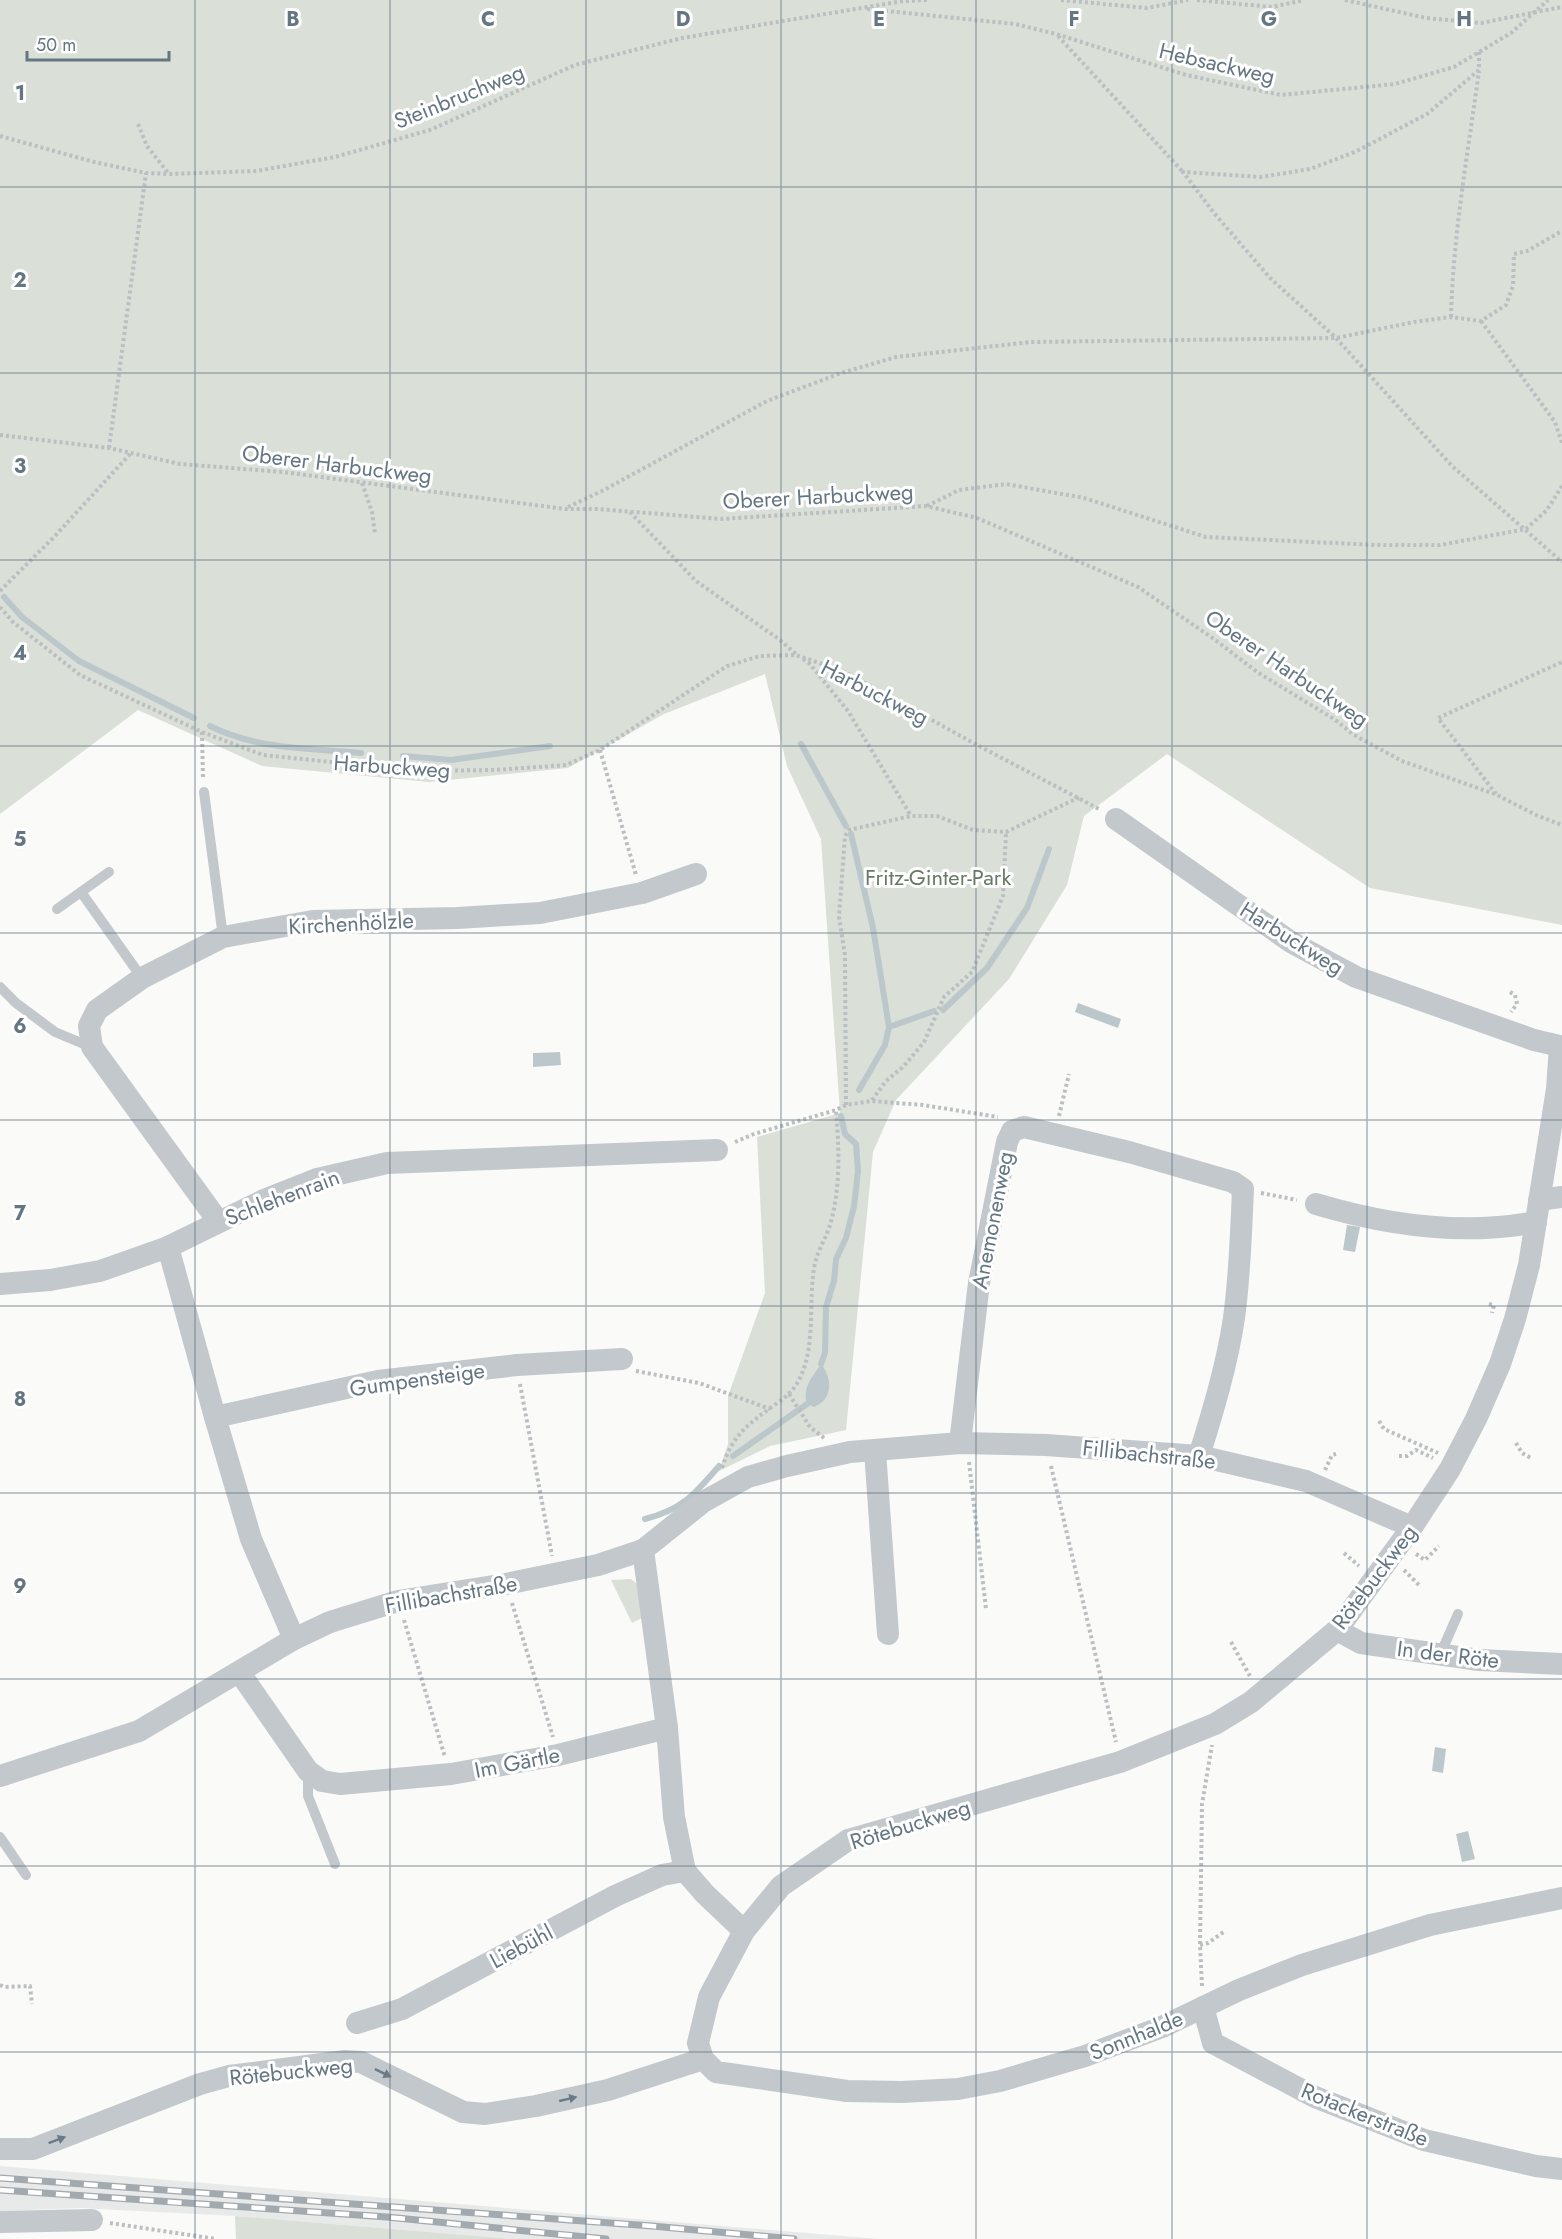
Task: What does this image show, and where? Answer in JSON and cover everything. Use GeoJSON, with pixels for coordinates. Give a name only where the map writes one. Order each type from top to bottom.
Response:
{"type":"FeatureCollection","features":[{"type":"Feature","properties":{"kind":"street","name":"Harbuckweg"},"geometry":{"type":"LineString","coordinates":[[1116,819],[1291,942],[1356,977],[1534,1040],[1561,1045]]}},
{"type":"Feature","properties":{"kind":"street","name":"Kirchenhölzle"},"geometry":{"type":"LineString","coordinates":[[92,1047],[89,1026],[97,1010],[142,978],[223,938],[313,921],[458,918],[540,913],[642,893],[696,874]]}},
{"type":"Feature","properties":{"kind":"street","name":"Rötebuckweg"},"geometry":{"type":"LineString","coordinates":[[0,2149],[33,2149],[200,2084],[229,2076],[345,2061],[361,2062],[463,2112],[485,2114],[536,2106],[608,2090],[703,2059],[698,2043],[709,1997],[744,1931],[781,1886],[848,1840],[1120,1762],[1215,1724],[1261,1694],[1337,1630],[1412,1527],[1452,1465],[1476,1419],[1507,1343],[1529,1265],[1557,1089],[1561,1045]]}},
{"type":"Feature","properties":{"kind":"street"},"geometry":{"type":"LineString","coordinates":[[92,1047],[218,1221]]}},
{"type":"Feature","properties":{"kind":"street","name":"Anemonenweg"},"geometry":{"type":"LineString","coordinates":[[964,1443],[979,1283],[1007,1142],[1012,1131],[1024,1127],[1129,1152],[1233,1182],[1243,1189]]}},
{"type":"Feature","properties":{"kind":"street","name":"Schlehenrain"},"geometry":{"type":"LineString","coordinates":[[0,1284],[50,1280],[100,1271],[168,1247],[218,1221],[317,1179],[387,1163],[717,1150]]}},
{"type":"Feature","properties":{"kind":"street"},"geometry":{"type":"LineString","coordinates":[[1198,1456],[1217,1396],[1233,1320],[1240,1265],[1243,1189]]}},
{"type":"Feature","properties":{"kind":"street"},"geometry":{"type":"LineString","coordinates":[[1539,1200],[1562,1197]]}},
{"type":"Feature","properties":{"kind":"street"},"geometry":{"type":"LineString","coordinates":[[1316,1204],[1395,1223],[1422,1227],[1476,1228],[1515,1226],[1536,1222]]}},
{"type":"Feature","properties":{"kind":"street"},"geometry":{"type":"LineString","coordinates":[[168,1247],[214,1418],[251,1539],[294,1639]]}},
{"type":"Feature","properties":{"kind":"street","name":"Gumpensteige"},"geometry":{"type":"LineString","coordinates":[[214,1418],[378,1381],[517,1365],[622,1359]]}},
{"type":"Feature","properties":{"kind":"street","name":"Fillibachstraße"},"geometry":{"type":"LineString","coordinates":[[0,1776],[139,1731],[294,1639],[330,1622],[398,1600],[506,1584],[598,1565],[643,1550],[703,1502],[748,1477],[850,1452],[964,1443],[1046,1445],[1198,1456],[1306,1481],[1412,1527]]}},
{"type":"Feature","properties":{"kind":"street"},"geometry":{"type":"LineString","coordinates":[[875,1451],[888,1634]]}},
{"type":"Feature","properties":{"kind":"street"},"geometry":{"type":"LineString","coordinates":[[643,1550],[667,1728],[674,1817],[685,1871],[705,1894],[744,1931]]}},
{"type":"Feature","properties":{"kind":"street","name":"In der Röte"},"geometry":{"type":"LineString","coordinates":[[1337,1630],[1361,1643],[1440,1655],[1479,1660],[1562,1664]]}},
{"type":"Feature","properties":{"kind":"street"},"geometry":{"type":"LineString","coordinates":[[240,1673],[308,1771]]}},
{"type":"Feature","properties":{"kind":"street","name":"Im Gärtle"},"geometry":{"type":"LineString","coordinates":[[308,1771],[322,1781],[340,1784],[451,1774],[558,1755],[667,1728]]}},
{"type":"Feature","properties":{"kind":"street","name":"Liebühl"},"geometry":{"type":"LineString","coordinates":[[357,2023],[402,2009],[615,1896],[662,1875],[685,1871]]}},
{"type":"Feature","properties":{"kind":"street","name":"Sonnhalde"},"geometry":{"type":"LineString","coordinates":[[703,2059],[716,2072],[847,2091],[902,2092],[958,2089],[1000,2081],[1074,2059],[1162,2027],[1239,1990],[1302,1965],[1376,1941],[1430,1925],[1562,1898]]}},
{"type":"Feature","properties":{"kind":"street","name":"Rotackerstraße"},"geometry":{"type":"LineString","coordinates":[[1203,2007],[1213,2043],[1315,2097],[1424,2140],[1536,2166],[1562,2169]]}},
{"type":"Feature","properties":{"kind":"street"},"geometry":{"type":"LineString","coordinates":[[0,2222],[92,2220]]}},
{"type":"Feature","properties":{"kind":"lane"},"geometry":{"type":"LineString","coordinates":[[204,792],[223,938]]}},
{"type":"Feature","properties":{"kind":"lane"},"geometry":{"type":"LineString","coordinates":[[57,909],[109,872]]}},
{"type":"Feature","properties":{"kind":"lane"},"geometry":{"type":"LineString","coordinates":[[81,892],[142,978]]}},
{"type":"Feature","properties":{"kind":"lane"},"geometry":{"type":"LineString","coordinates":[[0,987],[16,1003],[55,1032],[92,1047]]}},
{"type":"Feature","properties":{"kind":"lane"},"geometry":{"type":"LineString","coordinates":[[1440,1655],[1458,1614]]}},
{"type":"Feature","properties":{"kind":"lane"},"geometry":{"type":"LineString","coordinates":[[308,1771],[308,1796],[335,1864]]}},
{"type":"Feature","properties":{"kind":"lane"},"geometry":{"type":"LineString","coordinates":[[0,1838],[26,1875]]}},
{"type":"Feature","properties":{"kind":"path","name":"Steinbruchweg"},"geometry":{"type":"LineString","coordinates":[[0,136],[94,162],[146,173],[256,171],[335,157],[430,130],[575,65],[682,38],[903,1],[928,0]]}},
{"type":"Feature","properties":{"kind":"path"},"geometry":{"type":"LineString","coordinates":[[1061,0],[1147,8],[1188,0]]}},
{"type":"Feature","properties":{"kind":"path"},"geometry":{"type":"LineString","coordinates":[[1197,0],[1272,7],[1304,0]]}},
{"type":"Feature","properties":{"kind":"path"},"geometry":{"type":"LineString","coordinates":[[1345,0],[1426,18],[1480,23],[1562,7]]}},
{"type":"Feature","properties":{"kind":"path","name":"Hebsackweg"},"geometry":{"type":"LineString","coordinates":[[860,9],[1015,24],[1056,34],[1185,75],[1281,95],[1395,84],[1454,68],[1511,33],[1548,0]]}},
{"type":"Feature","properties":{"kind":"path"},"geometry":{"type":"LineString","coordinates":[[1056,34],[1183,172],[1214,213],[1270,278],[1336,338],[1452,466],[1562,562]]}},
{"type":"Feature","properties":{"kind":"path"},"geometry":{"type":"LineString","coordinates":[[1451,317],[1460,211],[1479,70],[1479,52]]}},
{"type":"Feature","properties":{"kind":"path"},"geometry":{"type":"LineString","coordinates":[[1183,172],[1261,177],[1310,169],[1355,152],[1426,114],[1479,70]]}},
{"type":"Feature","properties":{"kind":"path"},"geometry":{"type":"LineString","coordinates":[[138,124],[147,146],[170,174]]}},
{"type":"Feature","properties":{"kind":"path"},"geometry":{"type":"LineString","coordinates":[[109,448],[146,173]]}},
{"type":"Feature","properties":{"kind":"path"},"geometry":{"type":"LineString","coordinates":[[565,509],[767,401],[841,373],[896,357],[1031,342],[1336,338],[1451,317],[1481,321],[1506,305],[1513,286],[1514,254],[1527,251],[1562,231]]}},
{"type":"Feature","properties":{"kind":"path"},"geometry":{"type":"LineString","coordinates":[[1481,321],[1555,422],[1562,443]]}},
{"type":"Feature","properties":{"kind":"path","name":"Oberer Harbuckweg"},"geometry":{"type":"LineString","coordinates":[[0,435],[109,448],[180,464],[283,472],[565,509],[598,508],[722,519],[926,506],[977,518],[1138,588],[1214,639],[1257,672],[1334,719],[1354,735],[1402,761],[1497,795],[1536,816],[1562,825]]}},
{"type":"Feature","properties":{"kind":"path"},"geometry":{"type":"LineString","coordinates":[[0,591],[54,537],[131,453]]}},
{"type":"Feature","properties":{"kind":"path"},"geometry":{"type":"LineString","coordinates":[[362,483],[372,512],[375,534]]}},
{"type":"Feature","properties":{"kind":"path"},"geometry":{"type":"LineString","coordinates":[[926,506],[958,490],[1006,484],[1084,498],[1206,537],[1376,545],[1440,545],[1526,529],[1547,510],[1562,486]]}},
{"type":"Feature","properties":{"kind":"path"},"geometry":{"type":"LineString","coordinates":[[630,512],[696,581],[780,639],[796,655],[809,663],[848,711],[911,816]]}},
{"type":"Feature","properties":{"kind":"path","name":"Harbuckweg"},"geometry":{"type":"LineString","coordinates":[[0,607],[13,622],[80,675],[202,732],[263,755],[419,771],[494,770],[566,765],[600,750],[727,666],[760,656],[796,655],[845,672],[977,745],[1080,797],[1116,819]]}},
{"type":"Feature","properties":{"kind":"path"},"geometry":{"type":"LineString","coordinates":[[1497,795],[1438,718],[1562,662]]}},
{"type":"Feature","properties":{"kind":"path"},"geometry":{"type":"LineString","coordinates":[[202,732],[204,792]]}},
{"type":"Feature","properties":{"kind":"path"},"geometry":{"type":"LineString","coordinates":[[600,750],[633,864]]}},
{"type":"Feature","properties":{"kind":"path"},"geometry":{"type":"LineString","coordinates":[[846,1105],[845,955],[839,917],[845,836],[849,830],[911,816],[937,816],[973,830],[1006,832],[1080,797]]}},
{"type":"Feature","properties":{"kind":"path"},"geometry":{"type":"LineString","coordinates":[[872,1101],[886,1081],[904,1066],[924,1042],[945,997],[972,972],[1003,896],[1006,832]]}},
{"type":"Feature","properties":{"kind":"path"},"geometry":{"type":"LineString","coordinates":[[1502,1014],[1512,1012],[1517,1004],[1515,995],[1510,993]]}},
{"type":"Feature","properties":{"kind":"path"},"geometry":{"type":"LineString","coordinates":[[1055,1134],[1069,1074]]}},
{"type":"Feature","properties":{"kind":"path"},"geometry":{"type":"LineString","coordinates":[[717,1150],[754,1134],[846,1105],[872,1101],[923,1105],[995,1116],[1024,1127]]}},
{"type":"Feature","properties":{"kind":"path"},"geometry":{"type":"LineString","coordinates":[[721,1470],[732,1443],[744,1428],[789,1394],[798,1383],[807,1362],[816,1263],[835,1204],[838,1147],[836,1110]]}},
{"type":"Feature","properties":{"kind":"path"},"geometry":{"type":"LineString","coordinates":[[1243,1189],[1316,1204]]}},
{"type":"Feature","properties":{"kind":"path"},"geometry":{"type":"LineString","coordinates":[[1489,1304],[1494,1305],[1492,1312]]}},
{"type":"Feature","properties":{"kind":"path"},"geometry":{"type":"LineString","coordinates":[[622,1359],[638,1373],[699,1383],[770,1409]]}},
{"type":"Feature","properties":{"kind":"path"},"geometry":{"type":"LineString","coordinates":[[517,1365],[556,1574]]}},
{"type":"Feature","properties":{"kind":"path"},"geometry":{"type":"LineString","coordinates":[[789,1394],[810,1427],[826,1440]]}},
{"type":"Feature","properties":{"kind":"path"},"geometry":{"type":"LineString","coordinates":[[1379,1421],[1384,1429],[1452,1465]]}},
{"type":"Feature","properties":{"kind":"path"},"geometry":{"type":"LineString","coordinates":[[964,1443],[986,1609]]}},
{"type":"Feature","properties":{"kind":"path"},"geometry":{"type":"LineString","coordinates":[[1516,1443],[1522,1453],[1531,1458]]}},
{"type":"Feature","properties":{"kind":"path"},"geometry":{"type":"LineString","coordinates":[[1046,1445],[1120,1762]]}},
{"type":"Feature","properties":{"kind":"path"},"geometry":{"type":"LineString","coordinates":[[1399,1456],[1407,1456],[1416,1450],[1452,1465]]}},
{"type":"Feature","properties":{"kind":"path"},"geometry":{"type":"LineString","coordinates":[[1425,1560],[1439,1546]]}},
{"type":"Feature","properties":{"kind":"path"},"geometry":{"type":"LineString","coordinates":[[1400,1566],[1419,1585]]}},
{"type":"Feature","properties":{"kind":"path"},"geometry":{"type":"LineString","coordinates":[[506,1584],[558,1755]]}},
{"type":"Feature","properties":{"kind":"path"},"geometry":{"type":"LineString","coordinates":[[398,1600],[451,1774]]}},
{"type":"Feature","properties":{"kind":"path"},"geometry":{"type":"LineString","coordinates":[[1231,1641],[1261,1694]]}},
{"type":"Feature","properties":{"kind":"path"},"geometry":{"type":"LineString","coordinates":[[1203,2007],[1200,1945],[1202,1804],[1215,1724]]}},
{"type":"Feature","properties":{"kind":"path"},"geometry":{"type":"LineString","coordinates":[[1200,1945],[1208,1943],[1225,1931]]}},
{"type":"Feature","properties":{"kind":"path"},"geometry":{"type":"LineString","coordinates":[[0,1985],[5,1987],[30,1986],[32,2004]]}},
{"type":"Feature","properties":{"kind":"path"},"geometry":{"type":"LineString","coordinates":[[92,2220],[216,2239]]}},
{"type":"Feature","properties":{"kind":"shaded area"},"geometry":{"type":"Polygon","coordinates":[[[1078,1003],[1121,1019],[1118,1028],[1075,1012],[1078,1003]]]}},
{"type":"Feature","properties":{"kind":"shaded area"},"geometry":{"type":"Polygon","coordinates":[[[560,1052],[561,1065],[533,1067],[533,1053],[560,1052]]]}},
{"type":"Feature","properties":{"kind":"shaded area"},"geometry":{"type":"Polygon","coordinates":[[[1347,1225],[1360,1227],[1355,1252],[1343,1250],[1347,1225]]]}},
{"type":"Feature","properties":{"kind":"shaded area"},"geometry":{"type":"Polygon","coordinates":[[[821,1364],[825,1369],[829,1387],[825,1399],[814,1407],[807,1404],[806,1393],[809,1383],[821,1364]]]}},
{"type":"Feature","properties":{"kind":"shaded area"},"geometry":{"type":"Polygon","coordinates":[[[1435,1747],[1446,1749],[1443,1773],[1432,1771],[1435,1747]]]}},
{"type":"Feature","properties":{"kind":"shaded area"},"geometry":{"type":"Polygon","coordinates":[[[1468,1831],[1475,1859],[1462,1862],[1456,1834],[1468,1831]]]}},
{"type":"Feature","properties":{"kind":"shaded area"},"geometry":{"type":"Polygon","coordinates":[[[0,2166],[880,2239],[513,2239],[235,2216],[80,2208],[0,2211],[0,2166]]]}},
{"type":"Feature","properties":{"kind":"green space","name":"Fritz-Ginter-Park"},"geometry":{"type":"Polygon","coordinates":[[[0,0],[1562,0],[1562,925],[1370,888],[1167,754],[1084,816],[1067,885],[1009,979],[896,1100],[873,1152],[846,1430],[770,1446],[719,1471],[728,1444],[728,1396],[765,1293],[757,1137],[840,1113],[821,839],[787,766],[765,674],[664,714],[568,768],[429,782],[262,766],[138,710],[0,814],[0,0]]]}},
{"type":"Feature","properties":{"kind":"green space"},"geometry":{"type":"Polygon","coordinates":[[[631,1579],[638,1585],[644,1617],[632,1623],[611,1580],[631,1579]]]}},
{"type":"Feature","properties":{"kind":"green space"},"geometry":{"type":"Polygon","coordinates":[[[235,2216],[513,2239],[236,2239],[235,2216]]]}},
{"type":"Feature","properties":{"kind":"waterway"},"geometry":{"type":"LineString","coordinates":[[4,597],[22,617],[79,661],[194,718]]}},
{"type":"Feature","properties":{"kind":"waterway"},"geometry":{"type":"LineString","coordinates":[[210,726],[228,734],[265,744],[361,753]]}},
{"type":"Feature","properties":{"kind":"waterway"},"geometry":{"type":"LineString","coordinates":[[801,744],[846,826]]}},
{"type":"Feature","properties":{"kind":"waterway"},"geometry":{"type":"LineString","coordinates":[[403,756],[451,760],[550,746]]}},
{"type":"Feature","properties":{"kind":"waterway"},"geometry":{"type":"LineString","coordinates":[[851,834],[873,928],[889,1027],[885,1045],[859,1090]]}},
{"type":"Feature","properties":{"kind":"waterway"},"geometry":{"type":"LineString","coordinates":[[943,1010],[987,968],[1027,908],[1049,849]]}},
{"type":"Feature","properties":{"kind":"waterway"},"geometry":{"type":"LineString","coordinates":[[889,1027],[934,1011]]}},
{"type":"Feature","properties":{"kind":"waterway"},"geometry":{"type":"LineString","coordinates":[[821,1364],[825,1353],[826,1307],[834,1281],[836,1259],[846,1238],[854,1206],[858,1171],[856,1144],[845,1134],[841,1116]]}},
{"type":"Feature","properties":{"kind":"waterway"},"geometry":{"type":"LineString","coordinates":[[733,1456],[807,1404]]}},
{"type":"Feature","properties":{"kind":"waterway"},"geometry":{"type":"LineString","coordinates":[[645,1519],[669,1511],[687,1500],[719,1466]]}},
{"type":"Feature","properties":{"kind":"railway"},"geometry":{"type":"LineString","coordinates":[[0,2178],[652,2226],[794,2239]]}},
{"type":"Feature","properties":{"kind":"railway"},"geometry":{"type":"LineString","coordinates":[[0,2190],[387,2217],[606,2239]]}}]}
